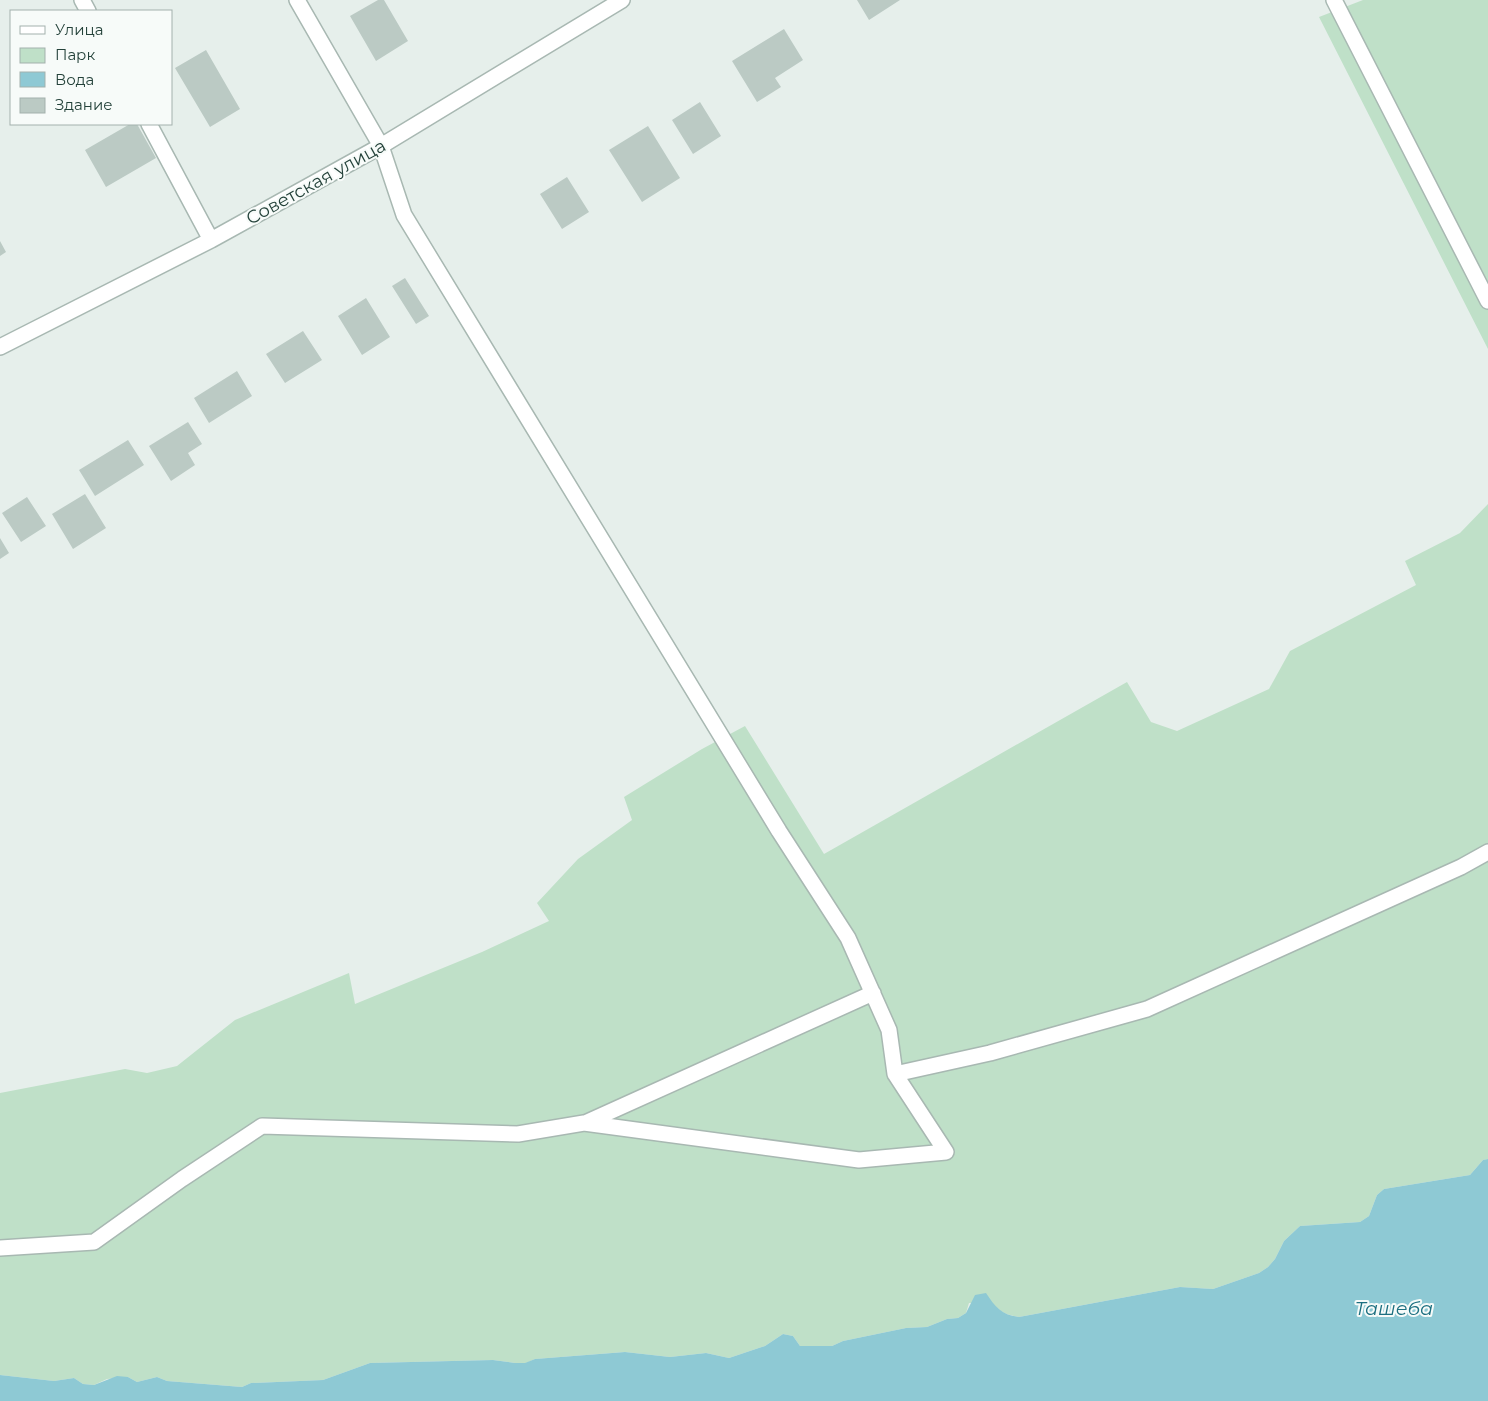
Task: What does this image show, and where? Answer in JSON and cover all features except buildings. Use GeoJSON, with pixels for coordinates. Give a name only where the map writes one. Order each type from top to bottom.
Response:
{"type":"FeatureCollection","features":[{"type":"Feature","properties":{"kind":"street"},"geometry":{"type":"LineString","coordinates":[[297,0],[381,146],[404,215],[779,831],[848,938],[890,1030],[895,1074],[946,1152],[859,1160],[584,1123]]}},
{"type":"Feature","properties":{"kind":"street","name":"Советская улица"},"geometry":{"type":"LineString","coordinates":[[0,346],[211,240],[381,146],[622,0]]}},
{"type":"Feature","properties":{"kind":"street"},"geometry":{"type":"LineString","coordinates":[[1334,0],[1488,301]]}},
{"type":"Feature","properties":{"kind":"street"},"geometry":{"type":"LineString","coordinates":[[149,125],[211,240]]}},
{"type":"Feature","properties":{"kind":"street"},"geometry":{"type":"LineString","coordinates":[[895,1074],[990,1053],[1147,1009],[1461,867],[1488,852]]}},
{"type":"Feature","properties":{"kind":"street"},"geometry":{"type":"LineString","coordinates":[[0,1248],[94,1242],[182,1179],[262,1126],[518,1134],[584,1123],[873,993]]}},
{"type":"Feature","properties":{"kind":"green space"},"geometry":{"type":"Polygon","coordinates":[[[1363,0],[1488,0],[1488,349],[1319,17],[1363,0]]]}},
{"type":"Feature","properties":{"kind":"green space"},"geometry":{"type":"Polygon","coordinates":[[[1488,504],[1488,1159],[1483,1160],[1470,1175],[1384,1189],[1377,1195],[1369,1216],[1360,1222],[1300,1226],[1284,1241],[1275,1259],[1268,1267],[1259,1273],[1213,1289],[1180,1287],[1019,1317],[1004,1313],[992,1303],[969,1303],[966,1313],[958,1318],[947,1319],[927,1327],[906,1328],[843,1341],[832,1346],[800,1346],[793,1336],[783,1334],[765,1346],[729,1358],[706,1353],[670,1357],[625,1352],[535,1359],[526,1363],[493,1360],[370,1363],[323,1380],[251,1383],[242,1387],[167,1381],[157,1377],[137,1382],[128,1377],[107,1379],[94,1385],[83,1384],[74,1378],[54,1381],[0,1375],[0,1093],[125,1069],[147,1073],[177,1066],[235,1020],[349,973],[355,1004],[482,952],[549,921],[537,903],[578,859],[632,820],[624,797],[702,749],[745,726],[824,854],[1127,682],[1151,722],[1177,731],[1269,689],[1290,651],[1416,585],[1405,561],[1460,533],[1488,504]]]}},
{"type":"Feature","properties":{"kind":"water","name":"Ташеба"},"geometry":{"type":"Polygon","coordinates":[[[1488,1159],[1488,1401],[0,1401],[0,1375],[54,1381],[74,1378],[83,1384],[94,1385],[117,1376],[128,1377],[137,1382],[157,1377],[167,1381],[242,1387],[251,1383],[323,1380],[370,1363],[493,1360],[525,1363],[535,1359],[625,1352],[670,1357],[706,1353],[729,1358],[765,1346],[783,1334],[793,1336],[800,1346],[832,1346],[843,1341],[906,1328],[927,1327],[947,1319],[958,1318],[966,1313],[975,1295],[986,1293],[1000,1310],[1019,1317],[1180,1287],[1213,1289],[1259,1273],[1268,1267],[1275,1259],[1284,1241],[1300,1226],[1360,1222],[1369,1216],[1377,1195],[1384,1189],[1470,1175],[1483,1160],[1488,1159]]]}}]}
